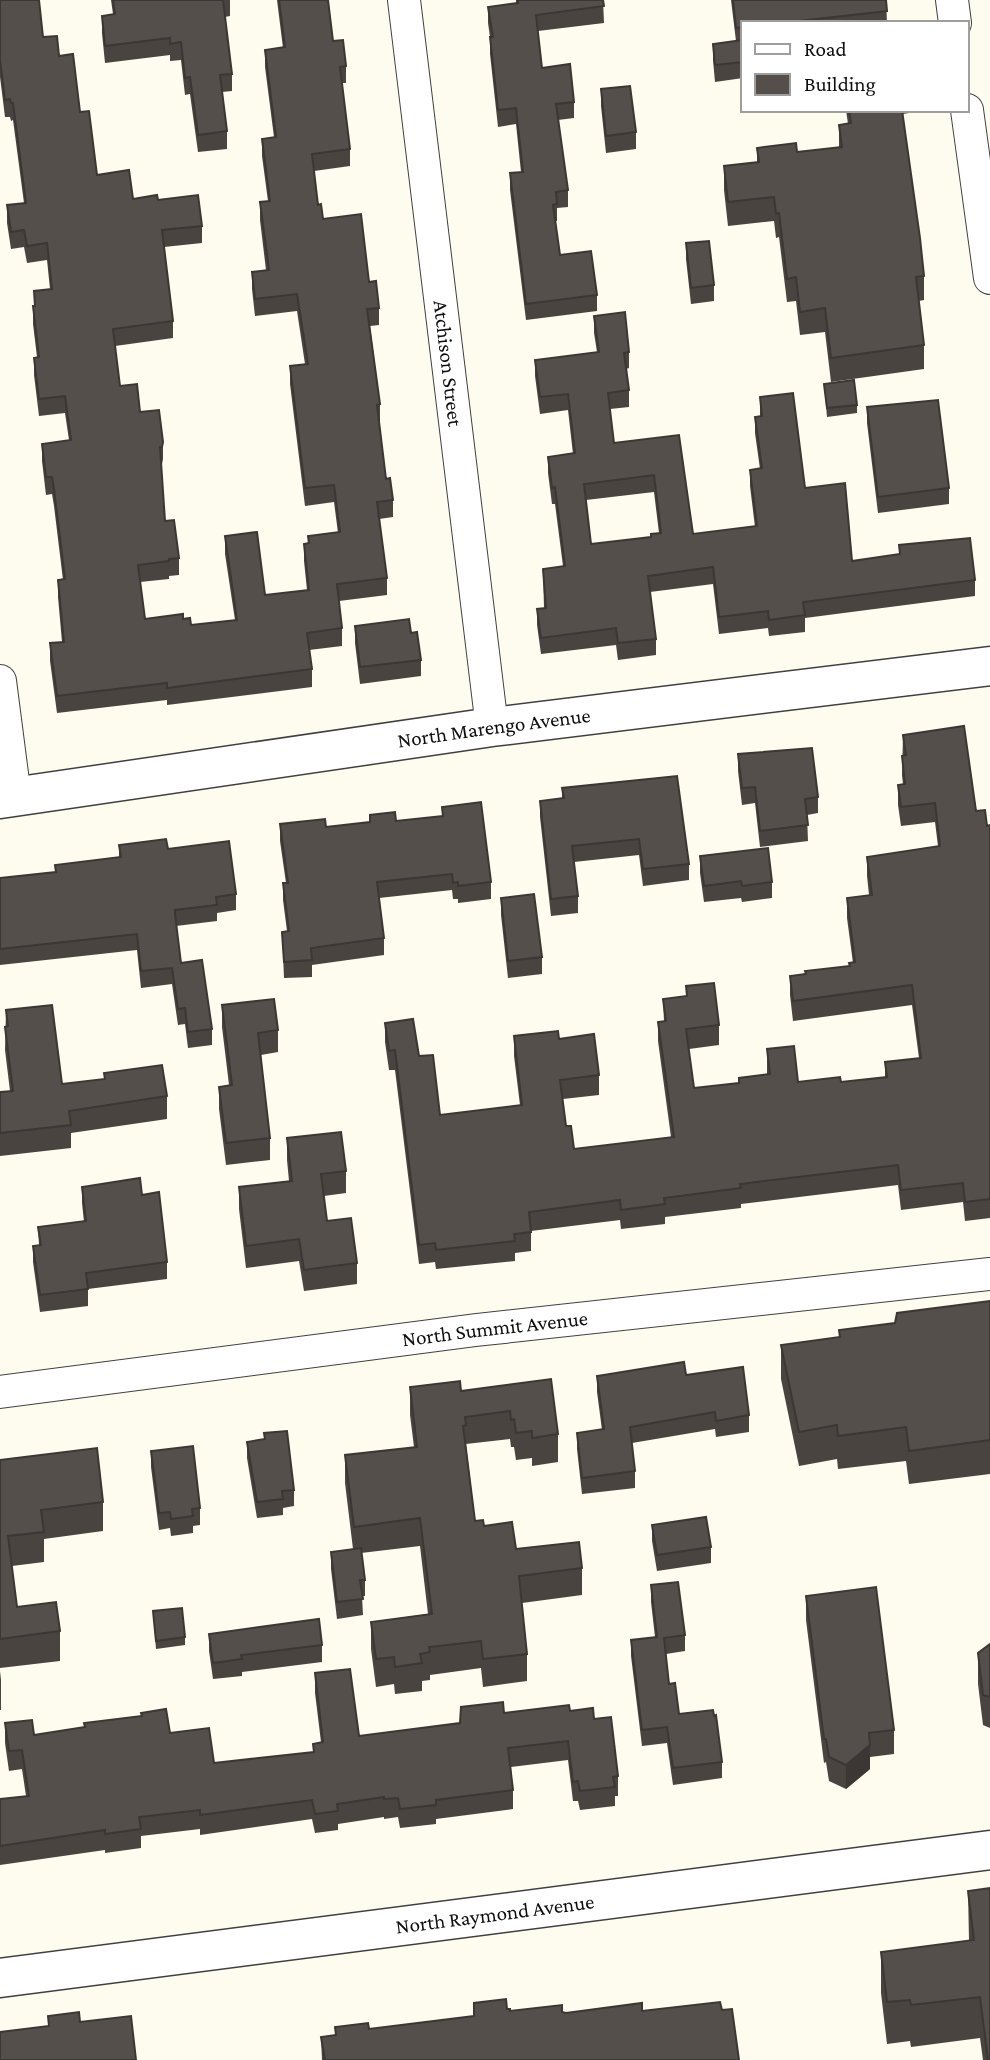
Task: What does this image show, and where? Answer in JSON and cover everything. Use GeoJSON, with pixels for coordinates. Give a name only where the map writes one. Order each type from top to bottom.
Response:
{"type":"FeatureCollection","features":[{"type":"Feature","properties":{"kind":"street","name":"Atchison Street"},"geometry":{"type":"LineString","coordinates":[[404,0],[492,727]]}},
{"type":"Feature","properties":{"kind":"street"},"geometry":{"type":"LineString","coordinates":[[952,0],[956,21]]}},
{"type":"Feature","properties":{"kind":"street"},"geometry":{"type":"LineString","coordinates":[[967,112],[990,278]]}},
{"type":"Feature","properties":{"kind":"street","name":"North Marengo Avenue"},"geometry":{"type":"LineString","coordinates":[[8,798],[492,727],[990,666]]}},
{"type":"Feature","properties":{"kind":"street"},"geometry":{"type":"LineString","coordinates":[[0,681],[8,798]]}},
{"type":"Feature","properties":{"kind":"street","name":"North Summit Avenue"},"geometry":{"type":"LineString","coordinates":[[0,1392],[476,1330],[990,1273]]}},
{"type":"Feature","properties":{"kind":"street","name":"North Raymond Avenue"},"geometry":{"type":"LineString","coordinates":[[0,1978],[990,1850]]}},
{"type":"Feature","properties":{"kind":"building"},"geometry":{"type":"Polygon","coordinates":[[[0,0],[39,0],[43,37],[57,36],[59,56],[73,54],[80,112],[89,111],[97,175],[129,170],[133,199],[157,195],[158,200],[198,195],[202,226],[162,230],[173,321],[113,329],[120,386],[137,384],[140,412],[159,410],[163,442],[160,447],[165,521],[174,520],[179,558],[138,565],[145,619],[183,614],[183,619],[190,618],[191,625],[237,620],[225,536],[257,532],[265,595],[309,590],[304,544],[309,543],[308,536],[340,532],[334,485],[305,488],[290,366],[308,364],[297,294],[255,299],[252,272],[269,270],[260,202],[270,201],[262,139],[276,137],[265,50],[285,47],[279,0],[328,0],[333,41],[343,40],[346,66],[340,67],[350,149],[312,154],[318,205],[321,204],[323,219],[361,214],[369,282],[376,281],[379,308],[367,309],[380,404],[377,405],[386,479],[390,478],[393,500],[377,502],[387,578],[337,584],[342,628],[307,633],[312,669],[167,688],[167,683],[57,696],[50,643],[64,642],[58,580],[65,579],[52,477],[46,477],[42,444],[71,440],[65,396],[39,399],[34,358],[39,357],[33,306],[34,291],[52,289],[47,243],[27,246],[24,230],[11,232],[7,205],[26,203],[13,103],[10,99],[5,100],[0,60],[0,0]]]}},
{"type":"Feature","properties":{"kind":"building"},"geometry":{"type":"Polygon","coordinates":[[[113,0],[223,0],[232,74],[220,75],[227,131],[198,135],[190,77],[185,78],[181,42],[170,44],[170,38],[105,46],[102,16],[115,14],[113,0]]]}},
{"type":"Feature","properties":{"kind":"building"},"geometry":{"type":"Polygon","coordinates":[[[518,0],[603,0],[604,6],[536,15],[542,68],[570,64],[574,102],[556,104],[568,190],[556,192],[557,204],[553,205],[560,255],[591,251],[597,295],[526,304],[510,173],[523,172],[516,108],[498,110],[488,7],[518,3],[518,0]]]}},
{"type":"Feature","properties":{"kind":"building"},"geometry":{"type":"Polygon","coordinates":[[[733,0],[886,0],[887,11],[799,21],[741,21],[741,27],[736,28],[733,0]]]}},
{"type":"Feature","properties":{"kind":"building"},"geometry":{"type":"Polygon","coordinates":[[[741,40],[741,62],[715,65],[713,44],[741,40]]]}},
{"type":"Feature","properties":{"kind":"building"},"geometry":{"type":"Polygon","coordinates":[[[630,86],[636,132],[606,136],[601,89],[630,86]]]}},
{"type":"Feature","properties":{"kind":"building"},"geometry":{"type":"Polygon","coordinates":[[[849,112],[902,112],[924,276],[916,277],[924,345],[831,358],[825,308],[800,312],[796,277],[787,279],[779,213],[776,214],[774,197],[728,202],[724,166],[759,162],[757,148],[796,143],[797,152],[842,147],[839,125],[851,123],[849,112]]]}},
{"type":"Feature","properties":{"kind":"building"},"geometry":{"type":"Polygon","coordinates":[[[709,241],[714,285],[691,288],[686,243],[709,241]]]}},
{"type":"Feature","properties":{"kind":"building"},"geometry":{"type":"Polygon","coordinates":[[[625,312],[629,352],[624,353],[629,390],[608,393],[614,443],[679,435],[693,534],[757,526],[750,470],[762,468],[755,417],[762,416],[760,397],[793,393],[805,488],[845,483],[852,561],[900,554],[899,545],[970,538],[975,580],[803,602],[805,615],[769,620],[768,611],[719,617],[713,567],[648,576],[656,639],[618,643],[616,628],[541,638],[537,609],[546,608],[543,569],[565,566],[555,487],[552,488],[548,457],[575,453],[568,394],[540,397],[535,360],[599,352],[594,316],[625,312]],[[654,475],[584,484],[591,544],[651,537],[651,534],[661,533],[654,475]]]}},
{"type":"Feature","properties":{"kind":"building"},"geometry":{"type":"Polygon","coordinates":[[[854,380],[857,405],[827,408],[824,384],[854,380]]]}},
{"type":"Feature","properties":{"kind":"building"},"geometry":{"type":"Polygon","coordinates":[[[938,400],[949,488],[878,497],[867,407],[938,400]]]}},
{"type":"Feature","properties":{"kind":"building"},"geometry":{"type":"Polygon","coordinates":[[[409,619],[411,633],[417,632],[421,660],[360,667],[355,626],[409,619]]]}},
{"type":"Feature","properties":{"kind":"building"},"geometry":{"type":"Polygon","coordinates":[[[964,726],[976,811],[985,810],[987,826],[990,825],[990,1199],[965,1202],[963,1183],[901,1190],[898,1165],[740,1184],[741,1188],[664,1198],[665,1204],[621,1210],[620,1200],[529,1212],[531,1232],[514,1234],[515,1241],[436,1250],[435,1243],[419,1245],[395,1050],[389,1051],[385,1023],[413,1019],[419,1056],[433,1055],[440,1115],[522,1105],[514,1036],[558,1031],[559,1039],[594,1034],[599,1075],[560,1080],[566,1126],[571,1126],[574,1149],[674,1137],[658,1022],[666,1021],[663,999],[687,996],[686,986],[714,983],[719,1025],[686,1029],[694,1088],[739,1083],[739,1078],[770,1074],[767,1049],[794,1046],[798,1082],[840,1077],[841,1082],[887,1077],[885,1062],[921,1058],[912,985],[793,1001],[790,976],[806,974],[805,971],[850,966],[849,963],[855,962],[847,898],[872,895],[867,857],[940,846],[935,803],[901,807],[898,785],[905,784],[902,756],[906,755],[903,735],[964,726]]]}},
{"type":"Feature","properties":{"kind":"building"},"geometry":{"type":"Polygon","coordinates":[[[812,748],[818,797],[805,799],[808,825],[760,831],[755,787],[742,788],[738,754],[812,748]]]}},
{"type":"Feature","properties":{"kind":"building"},"geometry":{"type":"Polygon","coordinates":[[[677,776],[689,864],[643,869],[639,839],[572,846],[578,896],[551,899],[540,801],[564,798],[562,788],[677,776]]]}},
{"type":"Feature","properties":{"kind":"building"},"geometry":{"type":"Polygon","coordinates":[[[481,802],[491,882],[458,886],[458,882],[453,883],[452,874],[377,882],[384,938],[311,948],[312,960],[284,962],[282,932],[289,931],[283,883],[288,883],[280,824],[325,819],[326,827],[370,822],[370,815],[395,812],[396,821],[443,816],[442,807],[481,802]]]}},
{"type":"Feature","properties":{"kind":"building"},"geometry":{"type":"Polygon","coordinates":[[[166,839],[168,849],[229,841],[236,894],[216,897],[217,905],[175,910],[181,963],[202,960],[212,1029],[188,1032],[185,1008],[178,1009],[172,968],[141,971],[137,934],[0,949],[0,878],[56,872],[55,865],[121,857],[119,845],[166,839]]]}},
{"type":"Feature","properties":{"kind":"building"},"geometry":{"type":"Polygon","coordinates":[[[768,848],[772,882],[742,886],[741,881],[704,886],[700,856],[768,848]]]}},
{"type":"Feature","properties":{"kind":"building"},"geometry":{"type":"Polygon","coordinates":[[[534,894],[542,957],[508,961],[501,898],[534,894]]]}},
{"type":"Feature","properties":{"kind":"building"},"geometry":{"type":"Polygon","coordinates":[[[274,999],[278,1030],[258,1033],[270,1138],[226,1143],[219,1087],[232,1085],[222,1005],[274,999]]]}},
{"type":"Feature","properties":{"kind":"building"},"geometry":{"type":"Polygon","coordinates":[[[52,1005],[62,1084],[105,1079],[104,1073],[162,1065],[167,1096],[69,1111],[71,1125],[0,1133],[0,1092],[13,1091],[5,1027],[8,1026],[6,1010],[52,1005]]]}},
{"type":"Feature","properties":{"kind":"building"},"geometry":{"type":"Polygon","coordinates":[[[341,1132],[346,1171],[321,1174],[327,1221],[351,1218],[357,1263],[304,1270],[299,1239],[246,1246],[239,1187],[292,1181],[287,1138],[341,1132]]]}},
{"type":"Feature","properties":{"kind":"building"},"geometry":{"type":"Polygon","coordinates":[[[140,1178],[142,1195],[159,1192],[167,1262],[86,1273],[88,1289],[40,1295],[33,1246],[41,1245],[38,1227],[86,1221],[82,1187],[140,1178]]]}},
{"type":"Feature","properties":{"kind":"building"},"geometry":{"type":"Polygon","coordinates":[[[990,1301],[990,1440],[909,1451],[906,1427],[838,1436],[837,1425],[799,1432],[781,1345],[840,1337],[839,1330],[895,1323],[897,1313],[990,1301]]]}},
{"type":"Feature","properties":{"kind":"building"},"geometry":{"type":"Polygon","coordinates":[[[684,1362],[686,1375],[743,1367],[749,1415],[716,1421],[715,1412],[630,1427],[635,1471],[582,1478],[577,1433],[604,1429],[597,1376],[684,1362]]]}},
{"type":"Feature","properties":{"kind":"building"},"geometry":{"type":"Polygon","coordinates":[[[551,1379],[558,1434],[532,1438],[532,1431],[516,1433],[510,1411],[465,1417],[466,1425],[463,1426],[475,1521],[483,1520],[484,1526],[512,1522],[516,1549],[579,1542],[582,1568],[519,1576],[527,1654],[483,1659],[481,1641],[429,1647],[430,1652],[420,1654],[422,1663],[395,1667],[394,1657],[376,1659],[371,1622],[432,1614],[420,1518],[354,1527],[345,1455],[417,1447],[410,1387],[460,1381],[461,1391],[551,1379]]]}},
{"type":"Feature","properties":{"kind":"building"},"geometry":{"type":"Polygon","coordinates":[[[287,1431],[294,1490],[282,1491],[283,1499],[257,1502],[247,1442],[265,1439],[264,1433],[287,1431]]]}},
{"type":"Feature","properties":{"kind":"building"},"geometry":{"type":"Polygon","coordinates":[[[193,1446],[200,1508],[192,1509],[193,1516],[171,1519],[170,1512],[159,1513],[151,1451],[193,1446]]]}},
{"type":"Feature","properties":{"kind":"building"},"geometry":{"type":"Polygon","coordinates":[[[97,1448],[103,1502],[41,1510],[44,1532],[8,1536],[17,1607],[56,1602],[60,1631],[0,1639],[0,1460],[97,1448]]]}},
{"type":"Feature","properties":{"kind":"building"},"geometry":{"type":"Polygon","coordinates":[[[706,1517],[711,1547],[657,1555],[652,1525],[706,1517]]]}},
{"type":"Feature","properties":{"kind":"building"},"geometry":{"type":"Polygon","coordinates":[[[361,1548],[365,1580],[360,1580],[363,1599],[337,1602],[331,1552],[361,1548]]]}},
{"type":"Feature","properties":{"kind":"building"},"geometry":{"type":"Polygon","coordinates":[[[678,1582],[685,1635],[664,1638],[669,1684],[675,1683],[679,1714],[713,1710],[714,1716],[716,1715],[722,1762],[673,1768],[667,1727],[642,1730],[631,1640],[657,1637],[651,1585],[678,1582]]]}},
{"type":"Feature","properties":{"kind":"building"},"geometry":{"type":"Polygon","coordinates":[[[876,1587],[894,1730],[869,1733],[870,1745],[846,1765],[829,1757],[824,1739],[806,1596],[876,1587]]]}},
{"type":"Feature","properties":{"kind":"building"},"geometry":{"type":"Polygon","coordinates":[[[182,1608],[185,1637],[156,1641],[153,1611],[182,1608]]]}},
{"type":"Feature","properties":{"kind":"building"},"geometry":{"type":"Polygon","coordinates":[[[319,1619],[322,1645],[241,1655],[242,1659],[213,1663],[209,1634],[319,1619]]]}},
{"type":"Feature","properties":{"kind":"building"},"geometry":{"type":"Polygon","coordinates":[[[990,1644],[990,1697],[983,1695],[978,1653],[990,1644]]]}},
{"type":"Feature","properties":{"kind":"building"},"geometry":{"type":"Polygon","coordinates":[[[350,1669],[359,1736],[460,1723],[461,1707],[503,1702],[504,1713],[569,1705],[570,1711],[593,1708],[594,1719],[611,1717],[618,1776],[613,1777],[615,1787],[580,1791],[578,1781],[573,1782],[568,1741],[508,1748],[513,1790],[436,1800],[436,1805],[400,1809],[398,1798],[384,1797],[337,1804],[338,1811],[315,1814],[312,1800],[200,1815],[200,1810],[139,1817],[141,1829],[105,1834],[105,1830],[0,1846],[0,1799],[29,1796],[22,1750],[9,1751],[5,1723],[32,1720],[34,1735],[85,1727],[84,1723],[142,1716],[141,1713],[166,1709],[170,1733],[209,1728],[214,1763],[314,1752],[313,1744],[323,1742],[315,1673],[350,1669]]]}},
{"type":"Feature","properties":{"kind":"building"},"geometry":{"type":"Polygon","coordinates":[[[990,1888],[988,2060],[980,1997],[911,2005],[910,2000],[887,2002],[881,1952],[974,1940],[968,1891],[990,1888]]]}},
{"type":"Feature","properties":{"kind":"building"},"geometry":{"type":"Polygon","coordinates":[[[506,1999],[507,2009],[510,2011],[562,2005],[562,2012],[566,2013],[642,2003],[642,2011],[720,2002],[722,2010],[732,2009],[739,2060],[325,2060],[321,2037],[336,2035],[335,2027],[368,2023],[369,2029],[474,2016],[474,2003],[506,1999]]]}},
{"type":"Feature","properties":{"kind":"building"},"geometry":{"type":"Polygon","coordinates":[[[79,2012],[80,2022],[131,2016],[136,2060],[0,2060],[0,2032],[49,2026],[48,2016],[79,2012]]]}}]}
